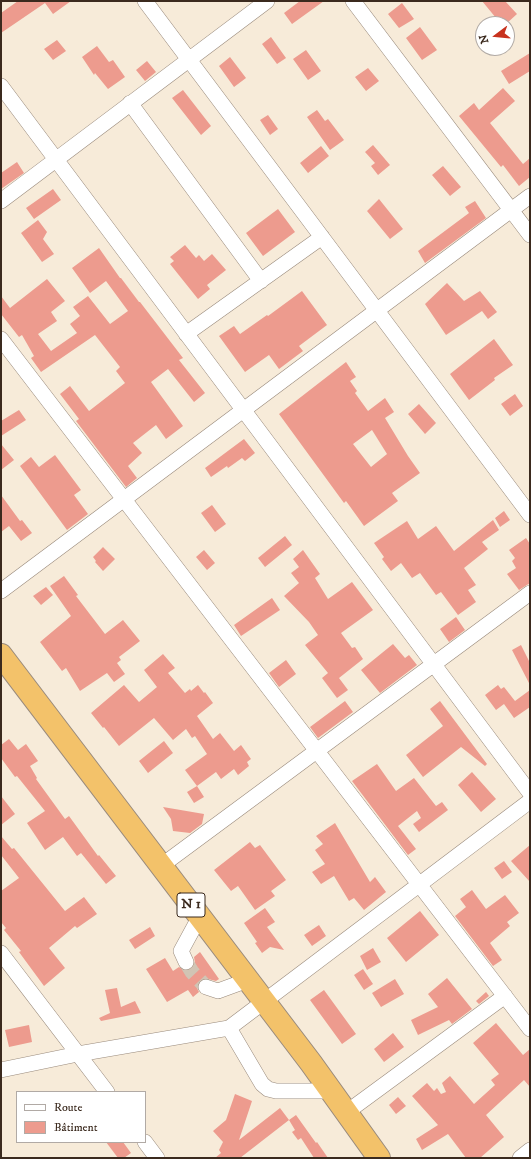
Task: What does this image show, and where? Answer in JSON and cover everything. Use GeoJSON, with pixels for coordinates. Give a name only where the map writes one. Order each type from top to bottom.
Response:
{"type":"FeatureCollection","features":[{"type":"Feature","properties":{"kind":"highway","name":"N 1"},"geometry":{"type":"LineString","coordinates":[[1,655],[332,1091],[379,1158]]}},
{"type":"Feature","properties":{"kind":"street"},"geometry":{"type":"LineString","coordinates":[[145,1],[530,515]]}},
{"type":"Feature","properties":{"kind":"street"},"geometry":{"type":"LineString","coordinates":[[1,201],[267,1]]}},
{"type":"Feature","properties":{"kind":"street"},"geometry":{"type":"LineString","coordinates":[[353,1],[530,235]]}},
{"type":"Feature","properties":{"kind":"street"},"geometry":{"type":"LineString","coordinates":[[1,86],[530,793]]}},
{"type":"Feature","properties":{"kind":"street"},"geometry":{"type":"LineString","coordinates":[[130,103],[261,281]]}},
{"type":"Feature","properties":{"kind":"street"},"geometry":{"type":"LineString","coordinates":[[1,591],[530,196]]}},
{"type":"Feature","properties":{"kind":"street"},"geometry":{"type":"LineString","coordinates":[[186,334],[322,237]]}},
{"type":"Feature","properties":{"kind":"street"},"geometry":{"type":"LineString","coordinates":[[1,339],[530,1029]]}},
{"type":"Feature","properties":{"kind":"street"},"geometry":{"type":"LineString","coordinates":[[161,866],[530,593]]}},
{"type":"Feature","properties":{"kind":"street"},"geometry":{"type":"LineString","coordinates":[[1,1070],[78,1054],[229,1028],[530,801]]}},
{"type":"Feature","properties":{"kind":"street"},"geometry":{"type":"LineString","coordinates":[[186,962],[181,951],[200,916]]}},
{"type":"Feature","properties":{"kind":"street"},"geometry":{"type":"LineString","coordinates":[[1,953],[106,1091]]}},
{"type":"Feature","properties":{"kind":"street"},"geometry":{"type":"LineString","coordinates":[[206,987],[218,991],[248,980]]}},
{"type":"Feature","properties":{"kind":"street"},"geometry":{"type":"LineString","coordinates":[[347,1112],[505,996]]}},
{"type":"Feature","properties":{"kind":"street"},"geometry":{"type":"LineString","coordinates":[[229,1028],[262,1084],[268,1089],[276,1091],[332,1091]]}},
{"type":"Feature","properties":{"kind":"street"},"geometry":{"type":"LineString","coordinates":[[146,1143],[157,1158]]}},
{"type":"Feature","properties":{"kind":"street"},"geometry":{"type":"LineString","coordinates":[[520,1158],[530,1150]]}},
{"type":"Feature","properties":{"kind":"building"},"geometry":{"type":"Polygon","coordinates":[[[18,1],[71,1],[53,14],[45,3],[1,33],[1,13],[18,1]]]}},
{"type":"Feature","properties":{"kind":"building"},"geometry":{"type":"Polygon","coordinates":[[[300,1],[324,1],[292,24],[284,13],[300,1]]]}},
{"type":"Feature","properties":{"kind":"building"},"geometry":{"type":"Polygon","coordinates":[[[482,1],[505,1],[517,14],[515,16],[494,16],[482,1]]]}},
{"type":"Feature","properties":{"kind":"building"},"geometry":{"type":"Polygon","coordinates":[[[402,3],[414,19],[399,28],[388,14],[402,3]]]}},
{"type":"Feature","properties":{"kind":"building"},"geometry":{"type":"Polygon","coordinates":[[[420,27],[437,50],[422,60],[406,38],[420,27]]]}},
{"type":"Feature","properties":{"kind":"building"},"geometry":{"type":"Polygon","coordinates":[[[271,37],[286,58],[277,64],[262,44],[271,37]]]}},
{"type":"Feature","properties":{"kind":"building"},"geometry":{"type":"Polygon","coordinates":[[[57,40],[66,51],[53,60],[44,49],[57,40]]]}},
{"type":"Feature","properties":{"kind":"building"},"geometry":{"type":"Polygon","coordinates":[[[97,46],[109,62],[113,60],[125,77],[108,89],[95,73],[94,75],[82,57],[97,46]]]}},
{"type":"Feature","properties":{"kind":"building"},"geometry":{"type":"Polygon","coordinates":[[[306,50],[321,71],[308,80],[293,59],[306,50]]]}},
{"type":"Feature","properties":{"kind":"building"},"geometry":{"type":"Polygon","coordinates":[[[530,53],[530,71],[509,84],[501,71],[530,53]]]}},
{"type":"Feature","properties":{"kind":"building"},"geometry":{"type":"Polygon","coordinates":[[[230,57],[246,78],[234,87],[219,66],[230,57]]]}},
{"type":"Feature","properties":{"kind":"building"},"geometry":{"type":"Polygon","coordinates":[[[147,61],[156,72],[145,81],[136,70],[147,61]]]}},
{"type":"Feature","properties":{"kind":"building"},"geometry":{"type":"Polygon","coordinates":[[[368,68],[379,81],[366,91],[355,77],[368,68]]]}},
{"type":"Feature","properties":{"kind":"building"},"geometry":{"type":"Polygon","coordinates":[[[503,88],[515,101],[490,123],[523,164],[530,158],[530,177],[519,186],[503,165],[501,167],[459,116],[474,103],[479,110],[503,88]]]}},
{"type":"Feature","properties":{"kind":"building"},"geometry":{"type":"Polygon","coordinates":[[[183,90],[211,126],[201,135],[172,98],[183,90]]]}},
{"type":"Feature","properties":{"kind":"building"},"geometry":{"type":"Polygon","coordinates":[[[317,110],[325,121],[328,119],[344,140],[330,150],[307,117],[317,110]]]}},
{"type":"Feature","properties":{"kind":"building"},"geometry":{"type":"Polygon","coordinates":[[[268,115],[278,129],[270,135],[260,120],[268,115]]]}},
{"type":"Feature","properties":{"kind":"building"},"geometry":{"type":"Polygon","coordinates":[[[373,145],[390,165],[378,175],[371,166],[375,163],[365,152],[373,145]]]}},
{"type":"Feature","properties":{"kind":"building"},"geometry":{"type":"Polygon","coordinates":[[[321,146],[329,156],[308,173],[300,163],[321,146]]]}},
{"type":"Feature","properties":{"kind":"building"},"geometry":{"type":"Polygon","coordinates":[[[17,162],[24,173],[1,189],[1,173],[17,162]]]}},
{"type":"Feature","properties":{"kind":"building"},"geometry":{"type":"Polygon","coordinates":[[[443,166],[461,187],[450,196],[432,175],[443,166]]]}},
{"type":"Feature","properties":{"kind":"building"},"geometry":{"type":"Polygon","coordinates":[[[53,189],[61,200],[34,219],[26,208],[53,189]]]}},
{"type":"Feature","properties":{"kind":"building"},"geometry":{"type":"Polygon","coordinates":[[[379,199],[403,229],[390,239],[367,211],[379,199]]]}},
{"type":"Feature","properties":{"kind":"building"},"geometry":{"type":"Polygon","coordinates":[[[475,201],[486,218],[425,263],[418,251],[469,213],[465,207],[475,201]]]}},
{"type":"Feature","properties":{"kind":"building"},"geometry":{"type":"Polygon","coordinates":[[[278,209],[295,232],[263,256],[246,233],[278,209]]]}},
{"type":"Feature","properties":{"kind":"building"},"geometry":{"type":"Polygon","coordinates":[[[38,220],[47,232],[43,239],[54,254],[42,262],[21,233],[38,220]]]}},
{"type":"Feature","properties":{"kind":"building"},"geometry":{"type":"Polygon","coordinates":[[[185,245],[196,258],[199,255],[204,261],[212,254],[226,270],[207,285],[210,289],[198,299],[170,264],[174,261],[170,257],[185,245]]]}},
{"type":"Feature","properties":{"kind":"building"},"geometry":{"type":"Polygon","coordinates":[[[99,248],[120,278],[183,358],[179,360],[205,393],[194,402],[168,369],[151,382],[183,426],[166,439],[156,425],[133,443],[142,453],[128,466],[137,478],[126,487],[76,421],[79,419],[60,394],[70,386],[89,411],[125,383],[116,371],[120,367],[95,335],[41,372],[31,358],[34,356],[22,335],[19,337],[1,314],[1,296],[10,308],[47,279],[65,301],[51,312],[57,321],[38,334],[51,351],[77,333],[70,324],[80,316],[73,307],[88,296],[110,324],[128,311],[106,281],[90,293],[72,268],[99,248]]]}},
{"type":"Feature","properties":{"kind":"building"},"geometry":{"type":"Polygon","coordinates":[[[447,283],[464,301],[480,291],[497,312],[488,319],[482,311],[446,335],[425,304],[447,283]]]}},
{"type":"Feature","properties":{"kind":"building"},"geometry":{"type":"Polygon","coordinates":[[[302,291],[327,325],[299,346],[303,351],[279,369],[269,355],[245,372],[219,336],[234,326],[240,334],[302,291]]]}},
{"type":"Feature","properties":{"kind":"building"},"geometry":{"type":"Polygon","coordinates":[[[494,339],[513,365],[494,378],[495,380],[469,400],[450,374],[494,339]]]}},
{"type":"Feature","properties":{"kind":"building"},"geometry":{"type":"Polygon","coordinates":[[[346,362],[356,377],[350,381],[357,391],[355,393],[368,411],[385,398],[394,412],[385,418],[420,473],[392,493],[398,501],[364,526],[346,501],[344,503],[279,414],[346,362]],[[372,430],[353,444],[371,467],[387,454],[372,430]]]}},
{"type":"Feature","properties":{"kind":"building"},"geometry":{"type":"Polygon","coordinates":[[[515,394],[523,406],[510,416],[501,404],[515,394]]]}},
{"type":"Feature","properties":{"kind":"building"},"geometry":{"type":"Polygon","coordinates":[[[419,404],[436,423],[425,434],[408,414],[419,404]]]}},
{"type":"Feature","properties":{"kind":"building"},"geometry":{"type":"Polygon","coordinates":[[[19,410],[26,420],[1,436],[1,421],[19,410]]]}},
{"type":"Feature","properties":{"kind":"building"},"geometry":{"type":"Polygon","coordinates":[[[244,439],[255,453],[245,461],[242,458],[228,468],[227,466],[211,477],[205,468],[244,439]]]}},
{"type":"Feature","properties":{"kind":"building"},"geometry":{"type":"Polygon","coordinates":[[[1,444],[14,460],[1,470],[1,444]]]}},
{"type":"Feature","properties":{"kind":"building"},"geometry":{"type":"Polygon","coordinates":[[[55,455],[81,490],[74,495],[88,514],[67,530],[20,466],[31,457],[39,467],[55,455]]]}},
{"type":"Feature","properties":{"kind":"building"},"geometry":{"type":"Polygon","coordinates":[[[1,495],[20,521],[22,520],[32,533],[21,541],[9,526],[1,532],[1,495]]]}},
{"type":"Feature","properties":{"kind":"building"},"geometry":{"type":"Polygon","coordinates":[[[212,505],[226,524],[215,532],[201,513],[212,505]]]}},
{"type":"Feature","properties":{"kind":"building"},"geometry":{"type":"Polygon","coordinates":[[[504,511],[510,520],[500,527],[495,518],[504,511]]]}},
{"type":"Feature","properties":{"kind":"building"},"geometry":{"type":"Polygon","coordinates":[[[493,520],[499,530],[482,542],[488,549],[464,568],[476,585],[468,590],[476,602],[458,615],[441,592],[436,595],[420,573],[412,578],[401,563],[391,571],[382,559],[384,557],[374,543],[407,521],[418,539],[436,526],[454,551],[493,520]]]}},
{"type":"Feature","properties":{"kind":"building"},"geometry":{"type":"Polygon","coordinates":[[[285,536],[292,545],[265,567],[258,558],[285,536]]]}},
{"type":"Feature","properties":{"kind":"building"},"geometry":{"type":"Polygon","coordinates":[[[526,538],[530,544],[530,583],[519,590],[507,574],[516,568],[512,561],[515,558],[509,550],[526,538]]]}},
{"type":"Feature","properties":{"kind":"building"},"geometry":{"type":"Polygon","coordinates":[[[103,547],[115,559],[103,571],[95,562],[96,561],[93,557],[103,547]]]}},
{"type":"Feature","properties":{"kind":"building"},"geometry":{"type":"Polygon","coordinates":[[[204,550],[215,563],[207,570],[196,557],[204,550]]]}},
{"type":"Feature","properties":{"kind":"building"},"geometry":{"type":"Polygon","coordinates":[[[303,550],[320,574],[315,578],[328,599],[352,582],[373,610],[341,633],[352,648],[355,647],[363,659],[339,678],[348,690],[337,698],[322,678],[328,673],[305,645],[318,635],[309,622],[284,596],[299,583],[291,573],[299,567],[293,559],[303,550]]]}},
{"type":"Feature","properties":{"kind":"building"},"geometry":{"type":"Polygon","coordinates":[[[64,576],[78,595],[76,596],[105,634],[123,620],[140,641],[119,657],[121,660],[117,663],[125,674],[114,682],[107,673],[80,691],[66,668],[62,671],[40,642],[71,616],[50,586],[64,576]]]}},
{"type":"Feature","properties":{"kind":"building"},"geometry":{"type":"Polygon","coordinates":[[[46,587],[53,595],[41,605],[33,596],[46,587]]]}},
{"type":"Feature","properties":{"kind":"building"},"geometry":{"type":"Polygon","coordinates":[[[272,598],[280,610],[241,636],[234,625],[272,598]]]}},
{"type":"Feature","properties":{"kind":"building"},"geometry":{"type":"Polygon","coordinates":[[[456,617],[465,630],[449,642],[440,629],[456,617]]]}},
{"type":"Feature","properties":{"kind":"building"},"geometry":{"type":"Polygon","coordinates":[[[393,644],[405,658],[409,655],[417,665],[380,693],[361,670],[393,644]]]}},
{"type":"Feature","properties":{"kind":"building"},"geometry":{"type":"Polygon","coordinates":[[[521,645],[530,663],[530,685],[512,650],[521,645]]]}},
{"type":"Feature","properties":{"kind":"building"},"geometry":{"type":"Polygon","coordinates":[[[163,654],[175,668],[168,673],[185,693],[190,689],[191,691],[198,685],[213,703],[197,716],[213,739],[220,733],[234,751],[241,745],[251,759],[247,762],[249,766],[238,775],[234,769],[221,779],[216,772],[197,786],[185,770],[207,754],[195,736],[192,738],[186,729],[173,740],[154,718],[119,746],[91,713],[124,685],[139,702],[157,687],[144,670],[163,654]]]}},
{"type":"Feature","properties":{"kind":"building"},"geometry":{"type":"Polygon","coordinates":[[[286,660],[296,674],[279,687],[269,673],[286,660]]]}},
{"type":"Feature","properties":{"kind":"building"},"geometry":{"type":"Polygon","coordinates":[[[498,685],[501,689],[504,687],[515,701],[530,690],[530,707],[514,718],[504,704],[496,710],[485,695],[498,685]]]}},
{"type":"Feature","properties":{"kind":"building"},"geometry":{"type":"Polygon","coordinates":[[[345,701],[353,712],[318,738],[310,727],[345,701]]]}},
{"type":"Feature","properties":{"kind":"building"},"geometry":{"type":"Polygon","coordinates":[[[440,701],[487,764],[485,766],[461,747],[423,777],[406,755],[443,726],[430,709],[440,701]]]}},
{"type":"Feature","properties":{"kind":"building"},"geometry":{"type":"Polygon","coordinates":[[[9,739],[18,750],[26,744],[38,761],[30,766],[37,778],[36,779],[65,819],[69,816],[98,856],[99,855],[116,876],[106,884],[81,853],[77,856],[63,837],[45,850],[27,823],[45,811],[17,776],[15,777],[1,758],[1,745],[9,739]]]}},
{"type":"Feature","properties":{"kind":"building"},"geometry":{"type":"Polygon","coordinates":[[[164,741],[173,753],[148,773],[139,761],[164,741]]]}},
{"type":"Feature","properties":{"kind":"building"},"geometry":{"type":"Polygon","coordinates":[[[377,764],[396,791],[414,778],[436,806],[442,802],[448,810],[419,832],[413,824],[421,818],[417,811],[398,826],[416,849],[408,855],[352,781],[377,764]]]}},
{"type":"Feature","properties":{"kind":"building"},"geometry":{"type":"Polygon","coordinates":[[[472,772],[496,799],[481,812],[458,785],[472,772]]]}},
{"type":"Feature","properties":{"kind":"building"},"geometry":{"type":"Polygon","coordinates":[[[197,786],[204,797],[194,803],[187,792],[197,786]]]}},
{"type":"Feature","properties":{"kind":"building"},"geometry":{"type":"Polygon","coordinates":[[[1,796],[15,814],[1,825],[1,796]]]}},
{"type":"Feature","properties":{"kind":"building"},"geometry":{"type":"Polygon","coordinates":[[[163,807],[204,814],[202,824],[190,833],[173,831],[171,819],[163,807]]]}},
{"type":"Feature","properties":{"kind":"building"},"geometry":{"type":"Polygon","coordinates":[[[335,823],[370,882],[375,877],[386,892],[364,910],[354,898],[349,901],[334,876],[321,884],[312,872],[325,864],[315,850],[323,844],[316,836],[335,823]]]}},
{"type":"Feature","properties":{"kind":"building"},"geometry":{"type":"Polygon","coordinates":[[[1,836],[12,849],[14,848],[65,911],[84,897],[97,914],[77,928],[75,926],[49,948],[65,968],[44,986],[19,952],[21,951],[4,930],[6,928],[1,922],[1,891],[19,878],[1,855],[1,836]]]}},
{"type":"Feature","properties":{"kind":"building"},"geometry":{"type":"Polygon","coordinates":[[[250,842],[255,848],[260,845],[286,880],[271,891],[275,896],[255,910],[238,886],[231,891],[214,870],[250,842]]]}},
{"type":"Feature","properties":{"kind":"building"},"geometry":{"type":"Polygon","coordinates":[[[530,845],[530,882],[511,861],[530,845]]]}},
{"type":"Feature","properties":{"kind":"building"},"geometry":{"type":"Polygon","coordinates":[[[504,861],[512,872],[502,879],[494,868],[504,861]]]}},
{"type":"Feature","properties":{"kind":"building"},"geometry":{"type":"Polygon","coordinates":[[[472,890],[486,909],[505,895],[519,913],[507,922],[510,926],[490,943],[502,960],[493,966],[455,916],[466,907],[460,899],[472,890]]]}},
{"type":"Feature","properties":{"kind":"building"},"geometry":{"type":"Polygon","coordinates":[[[265,908],[275,922],[267,927],[284,950],[270,947],[262,953],[255,943],[257,942],[244,923],[265,908]]]}},
{"type":"Feature","properties":{"kind":"building"},"geometry":{"type":"Polygon","coordinates":[[[420,911],[439,935],[406,962],[387,938],[420,911]]]}},
{"type":"Feature","properties":{"kind":"building"},"geometry":{"type":"Polygon","coordinates":[[[319,925],[326,936],[312,946],[304,935],[319,925]]]}},
{"type":"Feature","properties":{"kind":"building"},"geometry":{"type":"Polygon","coordinates":[[[150,927],[155,936],[135,949],[129,940],[150,927]]]}},
{"type":"Feature","properties":{"kind":"building"},"geometry":{"type":"Polygon","coordinates":[[[373,948],[381,962],[367,970],[360,956],[373,948]]]}},
{"type":"Feature","properties":{"kind":"building"},"geometry":{"type":"Polygon","coordinates":[[[200,952],[219,979],[216,981],[204,978],[198,984],[197,988],[199,992],[193,997],[188,990],[167,1002],[146,969],[165,958],[173,971],[179,967],[185,971],[189,970],[193,968],[195,963],[194,957],[200,952]]]}},
{"type":"Feature","properties":{"kind":"building"},"geometry":{"type":"Polygon","coordinates":[[[363,969],[373,984],[364,990],[354,975],[363,969]]]}},
{"type":"Feature","properties":{"kind":"building"},"geometry":{"type":"Polygon","coordinates":[[[447,978],[472,1009],[452,1024],[449,1020],[418,1035],[411,1020],[438,1007],[428,994],[447,978]]]}},
{"type":"Feature","properties":{"kind":"building"},"geometry":{"type":"Polygon","coordinates":[[[395,979],[404,994],[381,1007],[372,993],[395,979]]]}},
{"type":"Feature","properties":{"kind":"building"},"geometry":{"type":"Polygon","coordinates":[[[117,988],[121,1007],[135,1001],[141,1013],[101,1021],[99,1018],[110,1013],[105,990],[117,988]]]}},
{"type":"Feature","properties":{"kind":"building"},"geometry":{"type":"Polygon","coordinates":[[[324,990],[356,1034],[342,1044],[310,1000],[324,990]]]}},
{"type":"Feature","properties":{"kind":"building"},"geometry":{"type":"Polygon","coordinates":[[[486,992],[489,996],[479,1004],[476,1001],[486,992]]]}},
{"type":"Feature","properties":{"kind":"building"},"geometry":{"type":"Polygon","coordinates":[[[496,1023],[523,1055],[530,1049],[530,1087],[524,1080],[486,1115],[504,1137],[480,1158],[466,1158],[448,1134],[422,1150],[416,1139],[438,1125],[412,1096],[427,1083],[434,1091],[437,1088],[441,1094],[446,1092],[442,1083],[450,1076],[474,1104],[495,1085],[491,1080],[499,1074],[473,1043],[496,1023]]]}},
{"type":"Feature","properties":{"kind":"building"},"geometry":{"type":"Polygon","coordinates":[[[29,1025],[32,1042],[9,1047],[5,1030],[29,1025]]]}},
{"type":"Feature","properties":{"kind":"building"},"geometry":{"type":"Polygon","coordinates":[[[393,1033],[404,1047],[384,1062],[374,1049],[393,1033]]]}},
{"type":"Feature","properties":{"kind":"building"},"geometry":{"type":"Polygon","coordinates":[[[235,1094],[252,1101],[239,1140],[280,1108],[289,1120],[240,1158],[215,1158],[221,1153],[219,1150],[223,1142],[213,1131],[226,1120],[235,1094]]]}},
{"type":"Feature","properties":{"kind":"building"},"geometry":{"type":"Polygon","coordinates":[[[398,1097],[406,1106],[396,1114],[389,1105],[398,1097]]]}},
{"type":"Feature","properties":{"kind":"building"},"geometry":{"type":"Polygon","coordinates":[[[296,1115],[328,1158],[314,1158],[301,1138],[298,1140],[292,1132],[295,1130],[289,1120],[296,1115]]]}},
{"type":"Feature","properties":{"kind":"building"},"geometry":{"type":"Polygon","coordinates":[[[107,1143],[124,1143],[131,1153],[124,1158],[118,1158],[107,1143]]]}},
{"type":"Feature","properties":{"kind":"tunnel"},"geometry":{"type":"LineString","coordinates":[[186,962],[192,972],[206,987]]}}]}
